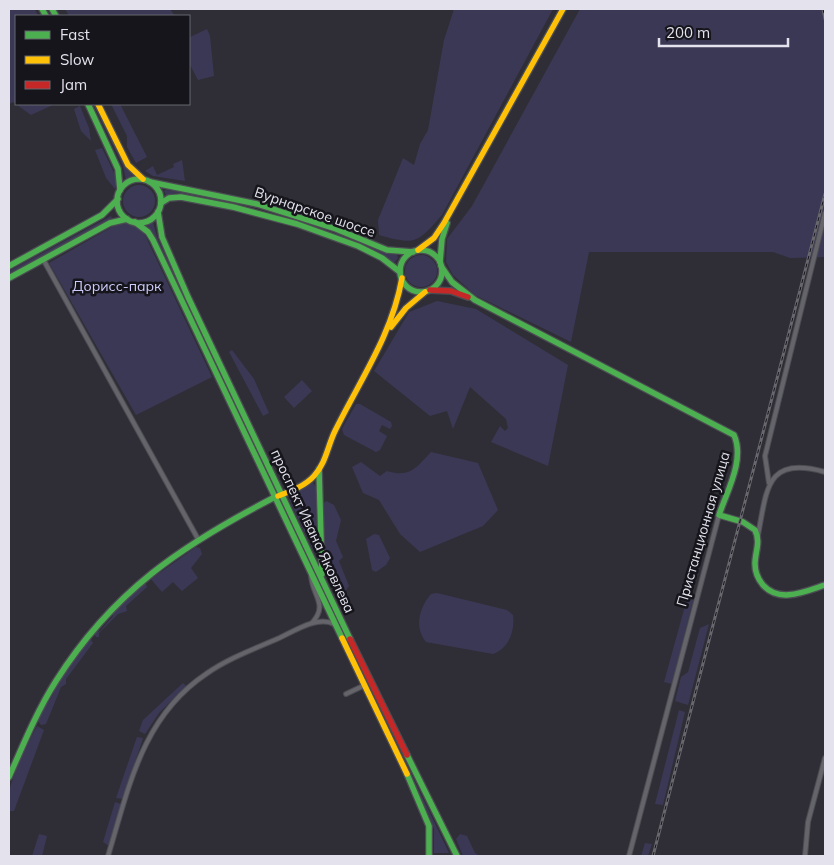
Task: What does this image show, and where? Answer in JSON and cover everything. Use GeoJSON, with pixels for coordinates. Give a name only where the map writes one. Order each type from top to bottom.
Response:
{"type":"FeatureCollection","features":[{"type":"Feature","properties":{"kind":"main road"},"geometry":{"type":"LineString","coordinates":[[9,777],[45,698],[88,633],[121,598],[146,576],[198,539],[311,479],[319,469],[334,433],[387,332],[396,309],[404,259],[429,244],[452,212],[563,9]]}},
{"type":"Feature","properties":{"kind":"main road"},"geometry":{"type":"LineString","coordinates":[[88,105],[115,161],[120,190],[118,199],[121,213],[135,222],[146,222],[158,212],[161,203],[159,191],[128,165],[98,105]]}},
{"type":"Feature","properties":{"kind":"main road"},"geometry":{"type":"LineString","coordinates":[[120,190],[130,182],[144,180]]}},
{"type":"Feature","properties":{"kind":"main road","name":"Вурнарское шоссе"},"geometry":{"type":"LineString","coordinates":[[150,182],[257,204],[327,226],[387,250],[416,251]]}},
{"type":"Feature","properties":{"kind":"main road","name":"Вурнарское шоссе"},"geometry":{"type":"LineString","coordinates":[[161,203],[170,198],[181,197],[255,212],[325,234],[377,254],[401,275]]}},
{"type":"Feature","properties":{"kind":"main road"},"geometry":{"type":"LineString","coordinates":[[9,266],[102,215],[118,199]]}},
{"type":"Feature","properties":{"kind":"main road"},"geometry":{"type":"LineString","coordinates":[[255,212],[257,204]]}},
{"type":"Feature","properties":{"kind":"main road","name":"проспект Ивана Яковлева"},"geometry":{"type":"LineString","coordinates":[[158,212],[160,231],[174,266],[457,856]]}},
{"type":"Feature","properties":{"kind":"main road"},"geometry":{"type":"LineString","coordinates":[[387,332],[406,308],[441,279],[442,239],[452,212]]}},
{"type":"Feature","properties":{"kind":"main road"},"geometry":{"type":"LineString","coordinates":[[9,278],[114,220],[128,219]]}},
{"type":"Feature","properties":{"kind":"main road","name":"проспект Ивана Яковлева"},"geometry":{"type":"LineString","coordinates":[[135,222],[148,232],[153,240],[427,818],[430,833],[429,856]]}},
{"type":"Feature","properties":{"kind":"main road"},"geometry":{"type":"LineString","coordinates":[[325,234],[327,226]]}},
{"type":"Feature","properties":{"kind":"main road"},"geometry":{"type":"LineString","coordinates":[[416,251],[430,252],[441,265]]}},
{"type":"Feature","properties":{"kind":"main road","name":"Пристанционная улица"},"geometry":{"type":"LineString","coordinates":[[441,265],[452,282],[474,300]]}},
{"type":"Feature","properties":{"kind":"main road"},"geometry":{"type":"LineString","coordinates":[[401,275],[405,284],[413,290],[427,291]]}},
{"type":"Feature","properties":{"kind":"main road","name":"Пристанционная улица"},"geometry":{"type":"LineString","coordinates":[[427,291],[451,291],[474,300],[734,435],[738,442],[738,454],[719,515]]}},
{"type":"Feature","properties":{"kind":"main road"},"geometry":{"type":"LineString","coordinates":[[319,469],[322,578]]}},
{"type":"Feature","properties":{"kind":"main road"},"geometry":{"type":"LineString","coordinates":[[719,515],[756,527],[755,570],[760,582],[770,593],[788,596],[825,585]]}},
{"type":"Feature","properties":{"kind":"street"},"geometry":{"type":"LineString","coordinates":[[769,483],[765,456],[781,402],[825,213]]}},
{"type":"Feature","properties":{"kind":"street"},"geometry":{"type":"LineString","coordinates":[[43,259],[198,539]]}},
{"type":"Feature","properties":{"kind":"street"},"geometry":{"type":"LineString","coordinates":[[756,527],[769,483],[775,475],[792,468],[803,467],[825,472]]}},
{"type":"Feature","properties":{"kind":"street","name":"Пристанционная улица"},"geometry":{"type":"LineString","coordinates":[[629,856],[719,515]]}},
{"type":"Feature","properties":{"kind":"street"},"geometry":{"type":"LineString","coordinates":[[311,572],[313,588],[321,608],[318,617],[312,623]]}},
{"type":"Feature","properties":{"kind":"street"},"geometry":{"type":"LineString","coordinates":[[108,856],[141,752],[162,715],[191,686],[210,671],[312,623],[326,621],[336,625]]}},
{"type":"Feature","properties":{"kind":"street"},"geometry":{"type":"LineString","coordinates":[[346,694],[365,685]]}},
{"type":"Feature","properties":{"kind":"street"},"geometry":{"type":"LineString","coordinates":[[805,856],[808,822],[825,758]]}},
{"type":"Feature","properties":{"kind":"green space"},"geometry":{"type":"Polygon","coordinates":[[[9,9],[35,9],[38,15],[15,15],[15,103],[13,102],[9,104],[9,9]]]}},
{"type":"Feature","properties":{"kind":"green space"},"geometry":{"type":"Polygon","coordinates":[[[65,9],[170,9],[174,15],[68,15],[65,9]]]}},
{"type":"Feature","properties":{"kind":"green space"},"geometry":{"type":"Polygon","coordinates":[[[454,9],[553,9],[442,215],[427,232],[415,240],[408,241],[379,235],[378,220],[403,158],[414,165],[420,144],[428,130],[444,40],[454,9]]]}},
{"type":"Feature","properties":{"kind":"green space"},"geometry":{"type":"Polygon","coordinates":[[[580,9],[825,9],[825,257],[790,258],[773,252],[589,252],[571,342],[475,295],[453,275],[446,262],[447,239],[472,206],[580,9]]]}},
{"type":"Feature","properties":{"kind":"green space"},"geometry":{"type":"Polygon","coordinates":[[[207,29],[210,36],[214,76],[198,80],[190,65],[190,37],[207,29]]]}},
{"type":"Feature","properties":{"kind":"green space"},"geometry":{"type":"Polygon","coordinates":[[[17,105],[53,105],[31,115],[17,105]]]}},
{"type":"Feature","properties":{"kind":"green space"},"geometry":{"type":"Polygon","coordinates":[[[93,105],[96,105],[135,175],[126,180],[123,166],[93,105]]]}},
{"type":"Feature","properties":{"kind":"green space"},"geometry":{"type":"Polygon","coordinates":[[[112,105],[121,105],[147,157],[136,163],[127,147],[127,136],[112,105]]]}},
{"type":"Feature","properties":{"kind":"green space"},"geometry":{"type":"Polygon","coordinates":[[[80,106],[89,128],[91,141],[81,131],[74,109],[80,106]]]}},
{"type":"Feature","properties":{"kind":"green space"},"geometry":{"type":"Polygon","coordinates":[[[102,148],[117,179],[115,189],[106,178],[95,150],[102,148]]]}},
{"type":"Feature","properties":{"kind":"green space"},"geometry":{"type":"Polygon","coordinates":[[[182,160],[185,181],[153,176],[145,171],[153,166],[157,175],[174,167],[173,164],[182,160]]]}},
{"type":"Feature","properties":{"kind":"green space"},"geometry":{"type":"Polygon","coordinates":[[[139,185],[145,186],[150,190],[154,195],[154,207],[150,212],[145,216],[139,217],[133,216],[128,212],[124,207],[123,201],[124,195],[128,190],[133,186],[139,185]]]}},
{"type":"Feature","properties":{"kind":"green space"},"geometry":{"type":"Polygon","coordinates":[[[164,191],[192,193],[246,205],[177,193],[166,195],[164,191]]]}},
{"type":"Feature","properties":{"kind":"green space"},"geometry":{"type":"Polygon","coordinates":[[[111,216],[112,218],[9,274],[9,271],[111,216]]]}},
{"type":"Feature","properties":{"kind":"green space","name":"Дорисс-парк"},"geometry":{"type":"Polygon","coordinates":[[[128,221],[138,225],[145,235],[212,377],[136,415],[49,263],[117,224],[128,221]]]}},
{"type":"Feature","properties":{"kind":"green space"},"geometry":{"type":"Polygon","coordinates":[[[153,222],[157,237],[276,491],[156,238],[147,226],[153,222]]]}},
{"type":"Feature","properties":{"kind":"green space"},"geometry":{"type":"Polygon","coordinates":[[[327,230],[386,253],[397,255],[398,258],[394,263],[368,247],[327,230]]]}},
{"type":"Feature","properties":{"kind":"green space"},"geometry":{"type":"Polygon","coordinates":[[[421,255],[433,259],[437,271],[433,283],[421,287],[409,283],[405,271],[409,259],[421,255]]]}},
{"type":"Feature","properties":{"kind":"green space"},"geometry":{"type":"Polygon","coordinates":[[[437,301],[476,309],[568,365],[548,466],[491,442],[500,426],[505,431],[508,428],[506,419],[470,387],[453,429],[447,411],[430,416],[374,371],[409,312],[437,301]]]}},
{"type":"Feature","properties":{"kind":"green space"},"geometry":{"type":"Polygon","coordinates":[[[232,350],[254,379],[269,413],[263,416],[229,352],[232,350]]]}},
{"type":"Feature","properties":{"kind":"green space"},"geometry":{"type":"Polygon","coordinates":[[[302,380],[312,391],[294,408],[284,397],[302,380]]]}},
{"type":"Feature","properties":{"kind":"green space"},"geometry":{"type":"Polygon","coordinates":[[[356,404],[360,404],[391,422],[392,426],[390,429],[382,425],[379,431],[387,436],[380,450],[376,452],[344,435],[342,429],[356,404]]]}},
{"type":"Feature","properties":{"kind":"green space"},"geometry":{"type":"Polygon","coordinates":[[[431,452],[478,463],[498,510],[483,526],[420,552],[400,534],[379,500],[363,493],[352,467],[361,462],[380,476],[387,471],[395,473],[407,472],[417,467],[431,452]]]}},
{"type":"Feature","properties":{"kind":"green space"},"geometry":{"type":"Polygon","coordinates":[[[313,483],[316,487],[317,548],[314,552],[289,499],[293,493],[313,483]]]}},
{"type":"Feature","properties":{"kind":"green space"},"geometry":{"type":"Polygon","coordinates":[[[280,501],[449,853],[434,853],[434,829],[429,815],[280,501]]]}},
{"type":"Feature","properties":{"kind":"green space"},"geometry":{"type":"Polygon","coordinates":[[[326,501],[334,505],[341,520],[336,541],[343,557],[339,561],[349,586],[343,594],[336,589],[330,580],[324,554],[322,505],[326,501]]]}},
{"type":"Feature","properties":{"kind":"green space"},"geometry":{"type":"Polygon","coordinates":[[[374,534],[379,535],[390,558],[386,565],[376,572],[372,570],[366,539],[374,534]]]}},
{"type":"Feature","properties":{"kind":"green space"},"geometry":{"type":"Polygon","coordinates":[[[196,547],[200,548],[202,554],[191,568],[198,578],[182,591],[173,582],[162,592],[151,579],[196,547]]]}},
{"type":"Feature","properties":{"kind":"green space"},"geometry":{"type":"Polygon","coordinates":[[[143,584],[146,584],[147,587],[126,606],[127,611],[118,614],[99,633],[99,637],[96,637],[94,633],[100,631],[113,616],[112,612],[143,584]]]}},
{"type":"Feature","properties":{"kind":"green space"},"geometry":{"type":"Polygon","coordinates":[[[437,593],[507,610],[513,615],[513,627],[507,643],[493,654],[426,642],[422,636],[419,624],[421,611],[431,594],[437,593]]]}},
{"type":"Feature","properties":{"kind":"green space"},"geometry":{"type":"Polygon","coordinates":[[[688,595],[694,597],[672,684],[664,682],[688,595]]]}},
{"type":"Feature","properties":{"kind":"green space"},"geometry":{"type":"Polygon","coordinates":[[[709,624],[688,705],[675,701],[681,677],[688,672],[700,628],[709,624]]]}},
{"type":"Feature","properties":{"kind":"green space"},"geometry":{"type":"Polygon","coordinates":[[[90,638],[93,643],[66,679],[66,684],[61,687],[46,724],[41,725],[37,720],[39,715],[53,695],[56,685],[90,638]]]}},
{"type":"Feature","properties":{"kind":"green space"},"geometry":{"type":"Polygon","coordinates":[[[183,683],[186,686],[159,713],[145,734],[139,731],[143,720],[183,683]]]}},
{"type":"Feature","properties":{"kind":"green space"},"geometry":{"type":"Polygon","coordinates":[[[679,710],[685,712],[663,805],[655,804],[679,710]]]}},
{"type":"Feature","properties":{"kind":"green space"},"geometry":{"type":"Polygon","coordinates":[[[37,726],[44,730],[14,811],[9,811],[9,790],[20,759],[37,726]]]}},
{"type":"Feature","properties":{"kind":"green space"},"geometry":{"type":"Polygon","coordinates":[[[137,737],[143,738],[123,799],[116,798],[137,737]]]}},
{"type":"Feature","properties":{"kind":"green space"},"geometry":{"type":"Polygon","coordinates":[[[115,802],[121,804],[109,846],[103,842],[115,802]]]}},
{"type":"Feature","properties":{"kind":"green space"},"geometry":{"type":"Polygon","coordinates":[[[39,834],[47,836],[42,856],[32,856],[39,834]]]}},
{"type":"Feature","properties":{"kind":"green space"},"geometry":{"type":"Polygon","coordinates":[[[460,834],[467,836],[475,853],[479,856],[463,856],[456,839],[460,834]]]}},
{"type":"Feature","properties":{"kind":"green space"},"geometry":{"type":"Polygon","coordinates":[[[645,843],[652,844],[648,856],[641,856],[645,843]]]}},
{"type":"Feature","properties":{"kind":"railway"},"geometry":{"type":"LineString","coordinates":[[823,9],[825,19]]}},
{"type":"Feature","properties":{"kind":"railway"},"geometry":{"type":"LineString","coordinates":[[653,856],[825,194]]}},
{"type":"Feature","properties":{"kind":"traffic: fast"},"geometry":{"type":"LineString","coordinates":[[42,9],[45,15]]}},
{"type":"Feature","properties":{"kind":"traffic: fast"},"geometry":{"type":"LineString","coordinates":[[52,9],[55,15]]}},
{"type":"Feature","properties":{"kind":"traffic: fast"},"geometry":{"type":"LineString","coordinates":[[88,105],[118,169],[120,190]]}},
{"type":"Feature","properties":{"kind":"traffic: fast"},"geometry":{"type":"LineString","coordinates":[[139,179],[151,183],[157,189],[161,201],[157,213],[151,219],[139,223],[127,219],[121,213],[117,201],[121,189],[127,183],[139,179]]}},
{"type":"Feature","properties":{"kind":"traffic: fast"},"geometry":{"type":"LineString","coordinates":[[150,182],[257,204],[336,229],[387,250],[413,252]]}},
{"type":"Feature","properties":{"kind":"traffic: fast"},"geometry":{"type":"LineString","coordinates":[[161,203],[169,198],[181,197],[233,207],[297,224],[358,246],[382,258],[400,272]]}},
{"type":"Feature","properties":{"kind":"traffic: fast"},"geometry":{"type":"LineString","coordinates":[[9,266],[102,215],[118,199]]}},
{"type":"Feature","properties":{"kind":"traffic: fast"},"geometry":{"type":"LineString","coordinates":[[158,212],[162,237],[188,297],[350,639]]}},
{"type":"Feature","properties":{"kind":"traffic: fast"},"geometry":{"type":"LineString","coordinates":[[9,278],[110,223],[127,219]]}},
{"type":"Feature","properties":{"kind":"traffic: fast"},"geometry":{"type":"LineString","coordinates":[[135,222],[148,232],[153,240],[342,638]]}},
{"type":"Feature","properties":{"kind":"traffic: fast"},"geometry":{"type":"LineString","coordinates":[[440,262],[442,239],[447,223]]}},
{"type":"Feature","properties":{"kind":"traffic: fast"},"geometry":{"type":"LineString","coordinates":[[417,250],[425,250],[436,256],[442,271],[436,286],[425,292],[417,292],[406,286],[400,275],[400,267],[406,256],[417,250]]}},
{"type":"Feature","properties":{"kind":"traffic: fast"},"geometry":{"type":"LineString","coordinates":[[441,266],[452,282],[475,300],[734,435],[737,445],[736,465],[719,515],[743,522],[755,530],[758,539],[755,564],[756,573],[761,583],[770,591],[785,595],[802,593],[825,585]]}},
{"type":"Feature","properties":{"kind":"traffic: fast"},"geometry":{"type":"LineString","coordinates":[[319,469],[322,574]]}},
{"type":"Feature","properties":{"kind":"traffic: fast"},"geometry":{"type":"LineString","coordinates":[[9,777],[49,692],[78,649],[101,621],[152,573],[180,553],[210,533],[275,497]]}},
{"type":"Feature","properties":{"kind":"traffic: fast"},"geometry":{"type":"LineString","coordinates":[[407,755],[457,856]]}},
{"type":"Feature","properties":{"kind":"traffic: fast"},"geometry":{"type":"LineString","coordinates":[[407,774],[429,826],[429,856]]}},
{"type":"Feature","properties":{"kind":"traffic: slow"},"geometry":{"type":"LineString","coordinates":[[418,250],[434,238],[444,223],[563,9]]}},
{"type":"Feature","properties":{"kind":"traffic: slow"},"geometry":{"type":"LineString","coordinates":[[98,105],[128,165],[143,179]]}},
{"type":"Feature","properties":{"kind":"traffic: slow"},"geometry":{"type":"LineString","coordinates":[[278,496],[298,488],[318,471],[335,431],[383,338],[391,319],[402,278]]}},
{"type":"Feature","properties":{"kind":"traffic: slow"},"geometry":{"type":"LineString","coordinates":[[391,327],[406,308],[425,292]]}},
{"type":"Feature","properties":{"kind":"traffic: slow"},"geometry":{"type":"LineString","coordinates":[[342,638],[407,774]]}},
{"type":"Feature","properties":{"kind":"traffic: jam"},"geometry":{"type":"LineString","coordinates":[[430,290],[451,291],[468,297]]}},
{"type":"Feature","properties":{"kind":"traffic: jam"},"geometry":{"type":"LineString","coordinates":[[350,639],[407,755]]}}]}
